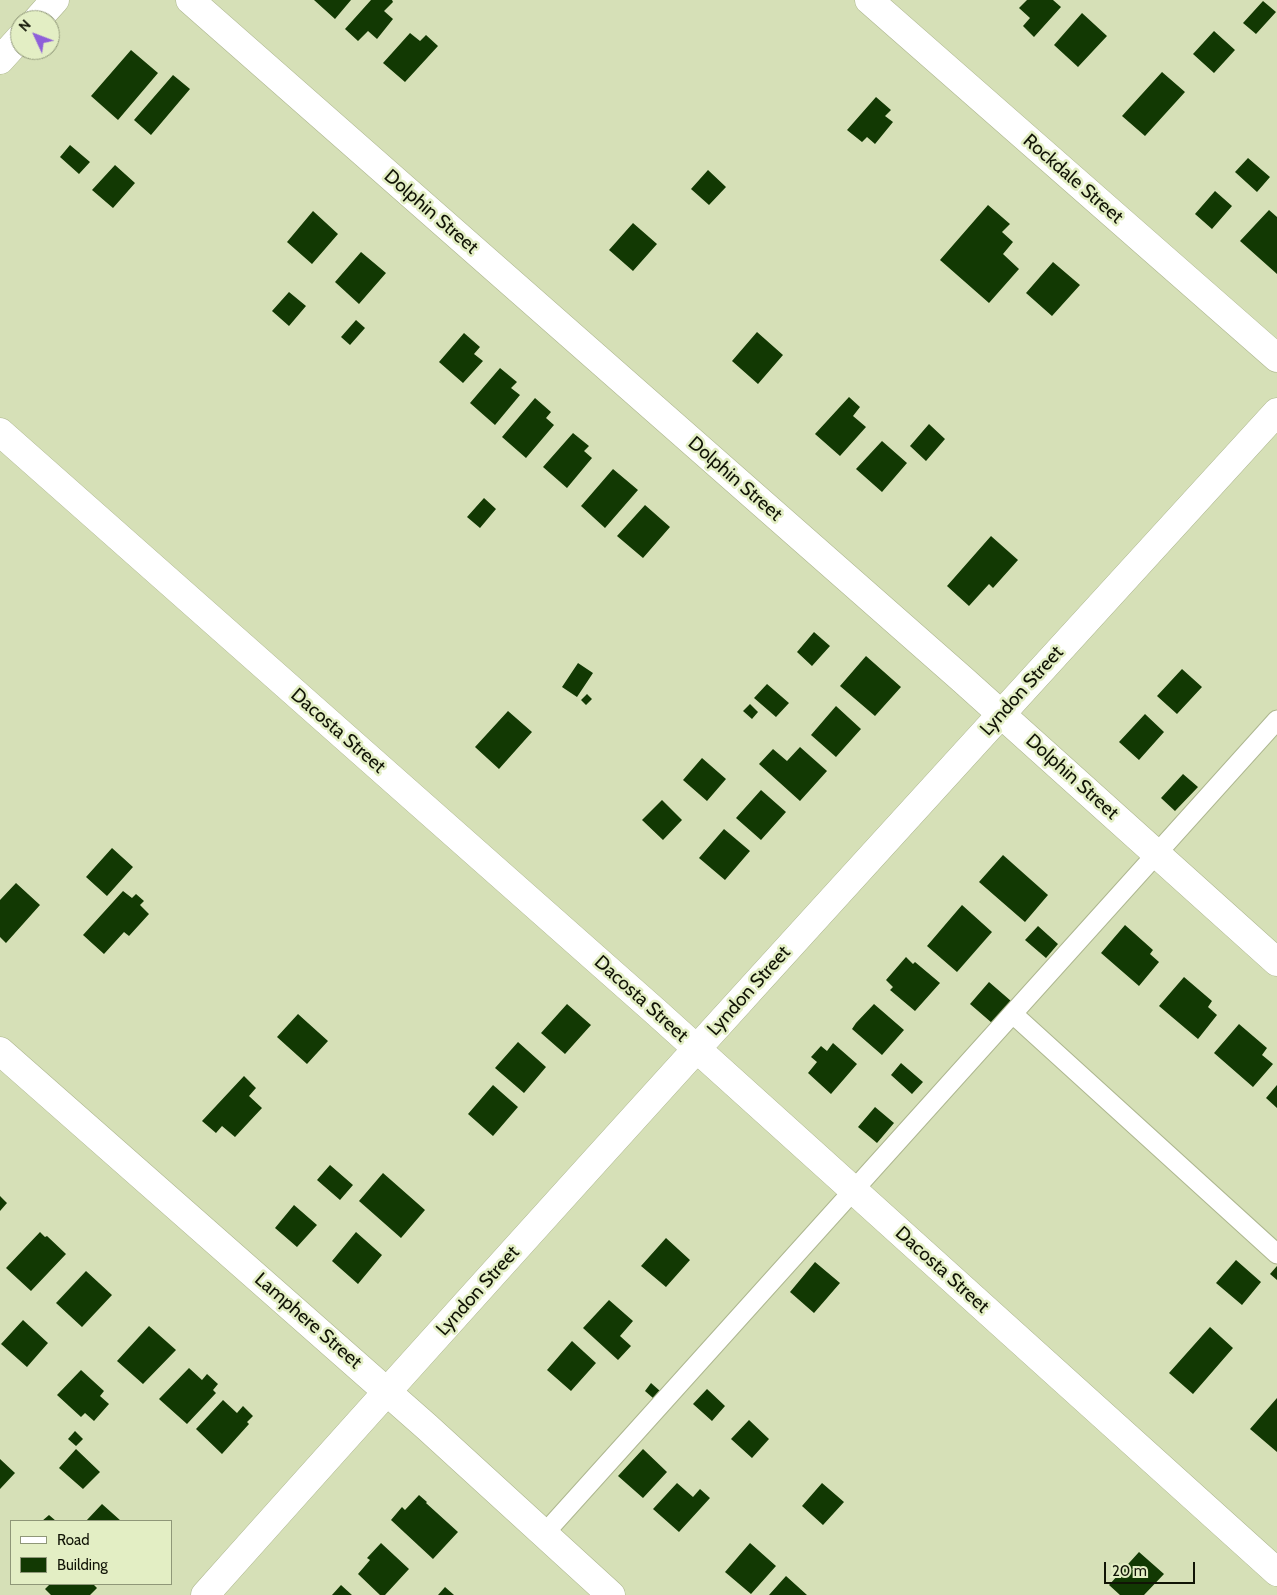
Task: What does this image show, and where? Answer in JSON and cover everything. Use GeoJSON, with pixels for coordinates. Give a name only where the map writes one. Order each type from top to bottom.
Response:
{"type":"FeatureCollection","features":[{"type":"Feature","properties":{"kind":"street"},"geometry":{"type":"LineString","coordinates":[[46,10],[55,0]]}},
{"type":"Feature","properties":{"kind":"street","name":"Dolphin Street"},"geometry":{"type":"LineString","coordinates":[[190,0],[932,652],[1277,962]]}},
{"type":"Feature","properties":{"kind":"street","name":"Rockdale Street"},"geometry":{"type":"LineString","coordinates":[[868,0],[1277,358]]}},
{"type":"Feature","properties":{"kind":"street"},"geometry":{"type":"LineString","coordinates":[[0,60],[10,49]]}},
{"type":"Feature","properties":{"kind":"street","name":"Lyndon Street"},"geometry":{"type":"LineString","coordinates":[[205,1595],[696,1049],[1277,412]]}},
{"type":"Feature","properties":{"kind":"street","name":"Dacosta Street"},"geometry":{"type":"LineString","coordinates":[[0,432],[854,1189],[1277,1572]]}},
{"type":"Feature","properties":{"kind":"street","name":"Lamphere Street"},"geometry":{"type":"LineString","coordinates":[[0,1051],[387,1391],[611,1595]]}},
{"type":"Feature","properties":{"kind":"lane"},"geometry":{"type":"LineString","coordinates":[[544,1534],[1277,720]]}},
{"type":"Feature","properties":{"kind":"lane"},"geometry":{"type":"LineString","coordinates":[[1013,1014],[1277,1254]]}},
{"type":"Feature","properties":{"kind":"building"},"geometry":{"type":"Polygon","coordinates":[[[314,0],[351,0],[335,19],[314,0]]]}},
{"type":"Feature","properties":{"kind":"building"},"geometry":{"type":"Polygon","coordinates":[[[371,0],[392,0],[393,2],[384,11],[393,19],[377,39],[368,31],[358,41],[345,29],[371,0]]]}},
{"type":"Feature","properties":{"kind":"building"},"geometry":{"type":"Polygon","coordinates":[[[1027,0],[1053,0],[1061,7],[1034,37],[1023,26],[1030,18],[1019,8],[1027,0]]]}},
{"type":"Feature","properties":{"kind":"building"},"geometry":{"type":"Polygon","coordinates":[[[1263,1],[1276,12],[1256,34],[1243,23],[1263,1]]]}},
{"type":"Feature","properties":{"kind":"building"},"geometry":{"type":"Polygon","coordinates":[[[1082,13],[1107,36],[1078,67],[1054,45],[1082,13]]]}},
{"type":"Feature","properties":{"kind":"building"},"geometry":{"type":"Polygon","coordinates":[[[1214,31],[1235,50],[1214,73],[1193,54],[1214,31]]]}},
{"type":"Feature","properties":{"kind":"building"},"geometry":{"type":"Polygon","coordinates":[[[410,33],[420,41],[426,35],[438,46],[405,82],[383,63],[410,33]]]}},
{"type":"Feature","properties":{"kind":"building"},"geometry":{"type":"Polygon","coordinates":[[[131,50],[158,73],[118,120],[91,96],[131,50]]]}},
{"type":"Feature","properties":{"kind":"building"},"geometry":{"type":"Polygon","coordinates":[[[1162,72],[1185,92],[1145,136],[1122,116],[1162,72]]]}},
{"type":"Feature","properties":{"kind":"building"},"geometry":{"type":"Polygon","coordinates":[[[173,75],[190,89],[151,135],[134,120],[173,75]]]}},
{"type":"Feature","properties":{"kind":"building"},"geometry":{"type":"Polygon","coordinates":[[[876,97],[891,110],[885,116],[893,122],[875,144],[867,137],[862,142],[847,130],[876,97]]]}},
{"type":"Feature","properties":{"kind":"building"},"geometry":{"type":"Polygon","coordinates":[[[70,145],[90,162],[79,174],[60,157],[70,145]]]}},
{"type":"Feature","properties":{"kind":"building"},"geometry":{"type":"Polygon","coordinates":[[[1248,158],[1270,177],[1257,192],[1235,172],[1248,158]]]}},
{"type":"Feature","properties":{"kind":"building"},"geometry":{"type":"Polygon","coordinates":[[[115,165],[135,183],[113,208],[92,190],[115,165]]]}},
{"type":"Feature","properties":{"kind":"building"},"geometry":{"type":"Polygon","coordinates":[[[708,170],[726,187],[709,205],[691,189],[708,170]]]}},
{"type":"Feature","properties":{"kind":"building"},"geometry":{"type":"Polygon","coordinates":[[[1215,191],[1232,206],[1212,229],[1195,214],[1215,191]]]}},
{"type":"Feature","properties":{"kind":"building"},"geometry":{"type":"Polygon","coordinates":[[[988,205],[1010,224],[1002,232],[1013,242],[1003,254],[1019,269],[989,303],[940,260],[988,205]]]}},
{"type":"Feature","properties":{"kind":"building"},"geometry":{"type":"Polygon","coordinates":[[[1269,210],[1277,217],[1277,274],[1240,241],[1269,210]]]}},
{"type":"Feature","properties":{"kind":"building"},"geometry":{"type":"Polygon","coordinates":[[[313,211],[338,234],[312,264],[287,242],[313,211]]]}},
{"type":"Feature","properties":{"kind":"building"},"geometry":{"type":"Polygon","coordinates":[[[633,223],[657,244],[633,271],[609,250],[633,223]]]}},
{"type":"Feature","properties":{"kind":"building"},"geometry":{"type":"Polygon","coordinates":[[[361,252],[386,273],[359,304],[335,282],[361,252]]]}},
{"type":"Feature","properties":{"kind":"building"},"geometry":{"type":"Polygon","coordinates":[[[1053,262],[1080,285],[1052,316],[1026,293],[1053,262]]]}},
{"type":"Feature","properties":{"kind":"building"},"geometry":{"type":"Polygon","coordinates":[[[289,292],[306,306],[289,326],[272,311],[289,292]]]}},
{"type":"Feature","properties":{"kind":"building"},"geometry":{"type":"Polygon","coordinates":[[[356,320],[365,328],[350,345],[341,337],[356,320]]]}},
{"type":"Feature","properties":{"kind":"building"},"geometry":{"type":"Polygon","coordinates":[[[757,332],[783,355],[758,384],[732,361],[757,332]]]}},
{"type":"Feature","properties":{"kind":"building"},"geometry":{"type":"Polygon","coordinates":[[[464,333],[480,347],[474,354],[483,361],[463,383],[439,362],[464,333]]]}},
{"type":"Feature","properties":{"kind":"building"},"geometry":{"type":"Polygon","coordinates":[[[500,368],[517,382],[511,388],[520,395],[495,425],[470,403],[500,368]]]}},
{"type":"Feature","properties":{"kind":"building"},"geometry":{"type":"Polygon","coordinates":[[[849,397],[860,407],[853,416],[866,427],[840,456],[815,434],[849,397]]]}},
{"type":"Feature","properties":{"kind":"building"},"geometry":{"type":"Polygon","coordinates":[[[535,398],[551,412],[546,418],[554,425],[526,458],[502,437],[535,398]]]}},
{"type":"Feature","properties":{"kind":"building"},"geometry":{"type":"Polygon","coordinates":[[[929,424],[945,439],[926,461],[910,446],[929,424]]]}},
{"type":"Feature","properties":{"kind":"building"},"geometry":{"type":"Polygon","coordinates":[[[573,433],[589,446],[584,451],[592,458],[567,488],[543,467],[573,433]]]}},
{"type":"Feature","properties":{"kind":"building"},"geometry":{"type":"Polygon","coordinates":[[[882,441],[907,463],[882,492],[856,469],[882,441]]]}},
{"type":"Feature","properties":{"kind":"building"},"geometry":{"type":"Polygon","coordinates":[[[613,469],[638,490],[605,528],[581,506],[613,469]]]}},
{"type":"Feature","properties":{"kind":"building"},"geometry":{"type":"Polygon","coordinates":[[[484,498],[496,509],[480,528],[467,517],[484,498]]]}},
{"type":"Feature","properties":{"kind":"building"},"geometry":{"type":"Polygon","coordinates":[[[645,505],[670,527],[643,558],[617,536],[645,505]]]}},
{"type":"Feature","properties":{"kind":"building"},"geometry":{"type":"Polygon","coordinates":[[[991,536],[1018,560],[993,588],[989,584],[969,606],[947,586],[991,536]]]}},
{"type":"Feature","properties":{"kind":"building"},"geometry":{"type":"Polygon","coordinates":[[[814,632],[830,646],[812,666],[797,652],[814,632]]]}},
{"type":"Feature","properties":{"kind":"building"},"geometry":{"type":"Polygon","coordinates":[[[866,656],[901,687],[875,716],[840,686],[866,656]]]}},
{"type":"Feature","properties":{"kind":"building"},"geometry":{"type":"Polygon","coordinates":[[[578,663],[593,673],[577,697],[562,687],[578,663]]]}},
{"type":"Feature","properties":{"kind":"building"},"geometry":{"type":"Polygon","coordinates":[[[1182,669],[1202,687],[1177,714],[1157,696],[1182,669]]]}},
{"type":"Feature","properties":{"kind":"building"},"geometry":{"type":"Polygon","coordinates":[[[767,684],[789,703],[776,717],[754,698],[767,684]]]}},
{"type":"Feature","properties":{"kind":"building"},"geometry":{"type":"Polygon","coordinates":[[[587,694],[592,699],[586,705],[581,700],[587,694]]]}},
{"type":"Feature","properties":{"kind":"building"},"geometry":{"type":"Polygon","coordinates":[[[750,704],[758,712],[752,719],[743,711],[750,704]]]}},
{"type":"Feature","properties":{"kind":"building"},"geometry":{"type":"Polygon","coordinates":[[[836,706],[861,729],[836,757],[811,735],[836,706]]]}},
{"type":"Feature","properties":{"kind":"building"},"geometry":{"type":"Polygon","coordinates":[[[508,711],[532,732],[499,769],[475,747],[508,711]]]}},
{"type":"Feature","properties":{"kind":"building"},"geometry":{"type":"Polygon","coordinates":[[[1145,714],[1164,732],[1139,760],[1119,742],[1145,714]]]}},
{"type":"Feature","properties":{"kind":"building"},"geometry":{"type":"Polygon","coordinates":[[[800,747],[827,771],[800,801],[759,764],[773,749],[787,761],[800,747]]]}},
{"type":"Feature","properties":{"kind":"building"},"geometry":{"type":"Polygon","coordinates":[[[702,758],[726,779],[707,801],[683,780],[702,758]]]}},
{"type":"Feature","properties":{"kind":"building"},"geometry":{"type":"Polygon","coordinates":[[[1183,774],[1198,787],[1175,811],[1161,798],[1183,774]]]}},
{"type":"Feature","properties":{"kind":"building"},"geometry":{"type":"Polygon","coordinates":[[[761,790],[786,812],[761,840],[736,818],[761,790]]]}},
{"type":"Feature","properties":{"kind":"building"},"geometry":{"type":"Polygon","coordinates":[[[662,800],[682,820],[663,840],[642,820],[662,800]]]}},
{"type":"Feature","properties":{"kind":"building"},"geometry":{"type":"Polygon","coordinates":[[[724,829],[750,851],[725,880],[699,858],[724,829]]]}},
{"type":"Feature","properties":{"kind":"building"},"geometry":{"type":"Polygon","coordinates":[[[112,848],[133,867],[107,896],[86,877],[112,848]]]}},
{"type":"Feature","properties":{"kind":"building"},"geometry":{"type":"Polygon","coordinates":[[[1003,855],[1048,895],[1025,922],[979,882],[1003,855]]]}},
{"type":"Feature","properties":{"kind":"building"},"geometry":{"type":"Polygon","coordinates":[[[16,883],[40,905],[6,943],[0,937],[0,900],[16,883]]]}},
{"type":"Feature","properties":{"kind":"building"},"geometry":{"type":"Polygon","coordinates":[[[123,891],[132,898],[136,894],[144,901],[140,905],[149,914],[129,936],[124,932],[104,954],[83,935],[123,891]]]}},
{"type":"Feature","properties":{"kind":"building"},"geometry":{"type":"Polygon","coordinates":[[[962,905],[992,932],[957,972],[927,946],[962,905]]]}},
{"type":"Feature","properties":{"kind":"building"},"geometry":{"type":"Polygon","coordinates":[[[1125,925],[1153,950],[1150,954],[1159,962],[1139,986],[1101,953],[1125,925]]]}},
{"type":"Feature","properties":{"kind":"building"},"geometry":{"type":"Polygon","coordinates":[[[1038,926],[1058,944],[1046,958],[1025,940],[1038,926]]]}},
{"type":"Feature","properties":{"kind":"building"},"geometry":{"type":"Polygon","coordinates":[[[906,957],[940,983],[915,1011],[890,990],[893,987],[886,980],[906,957]]]}},
{"type":"Feature","properties":{"kind":"building"},"geometry":{"type":"Polygon","coordinates":[[[1184,977],[1212,1001],[1208,1007],[1217,1015],[1198,1039],[1159,1006],[1184,977]]]}},
{"type":"Feature","properties":{"kind":"building"},"geometry":{"type":"Polygon","coordinates":[[[989,982],[1011,1001],[992,1023],[970,1004],[989,982]]]}},
{"type":"Feature","properties":{"kind":"building"},"geometry":{"type":"Polygon","coordinates":[[[567,1004],[591,1025],[565,1054],[541,1033],[567,1004]]]}},
{"type":"Feature","properties":{"kind":"building"},"geometry":{"type":"Polygon","coordinates":[[[874,1004],[904,1030],[882,1055],[852,1029],[874,1004]]]}},
{"type":"Feature","properties":{"kind":"building"},"geometry":{"type":"Polygon","coordinates":[[[298,1014],[328,1041],[307,1064],[277,1037],[298,1014]]]}},
{"type":"Feature","properties":{"kind":"building"},"geometry":{"type":"Polygon","coordinates":[[[1239,1024],[1267,1048],[1262,1055],[1273,1064],[1253,1087],[1214,1053],[1239,1024]]]}},
{"type":"Feature","properties":{"kind":"building"},"geometry":{"type":"Polygon","coordinates":[[[518,1042],[546,1067],[524,1093],[495,1068],[518,1042]]]}},
{"type":"Feature","properties":{"kind":"building"},"geometry":{"type":"Polygon","coordinates":[[[833,1043],[857,1064],[831,1094],[808,1073],[817,1062],[811,1057],[821,1046],[827,1051],[833,1043]]]}},
{"type":"Feature","properties":{"kind":"building"},"geometry":{"type":"Polygon","coordinates":[[[901,1063],[923,1082],[912,1094],[891,1075],[901,1063]]]}},
{"type":"Feature","properties":{"kind":"building"},"geometry":{"type":"Polygon","coordinates":[[[244,1076],[256,1088],[249,1096],[262,1108],[235,1137],[222,1126],[216,1133],[202,1121],[244,1076]]]}},
{"type":"Feature","properties":{"kind":"building"},"geometry":{"type":"Polygon","coordinates":[[[493,1085],[518,1107],[493,1136],[468,1114],[493,1085]]]}},
{"type":"Feature","properties":{"kind":"building"},"geometry":{"type":"Polygon","coordinates":[[[1277,1085],[1277,1108],[1266,1098],[1277,1085]]]}},
{"type":"Feature","properties":{"kind":"building"},"geometry":{"type":"Polygon","coordinates":[[[875,1107],[894,1123],[877,1143],[858,1127],[875,1107]]]}},
{"type":"Feature","properties":{"kind":"building"},"geometry":{"type":"Polygon","coordinates":[[[330,1165],[353,1185],[340,1200],[317,1180],[330,1165]]]}},
{"type":"Feature","properties":{"kind":"building"},"geometry":{"type":"Polygon","coordinates":[[[383,1173],[425,1210],[401,1238],[359,1201],[383,1173]]]}},
{"type":"Feature","properties":{"kind":"building"},"geometry":{"type":"Polygon","coordinates":[[[0,1196],[7,1203],[0,1211],[0,1196]]]}},
{"type":"Feature","properties":{"kind":"building"},"geometry":{"type":"Polygon","coordinates":[[[294,1205],[317,1225],[297,1247],[275,1228],[294,1205]]]}},
{"type":"Feature","properties":{"kind":"building"},"geometry":{"type":"Polygon","coordinates":[[[40,1232],[66,1254],[31,1291],[6,1268],[40,1232]]]}},
{"type":"Feature","properties":{"kind":"building"},"geometry":{"type":"Polygon","coordinates":[[[356,1232],[382,1255],[358,1284],[332,1261],[356,1232]]]}},
{"type":"Feature","properties":{"kind":"building"},"geometry":{"type":"Polygon","coordinates":[[[666,1238],[690,1260],[666,1287],[641,1266],[666,1238]]]}},
{"type":"Feature","properties":{"kind":"building"},"geometry":{"type":"Polygon","coordinates":[[[1236,1260],[1261,1282],[1242,1305],[1216,1283],[1236,1260]]]}},
{"type":"Feature","properties":{"kind":"building"},"geometry":{"type":"Polygon","coordinates":[[[815,1262],[840,1283],[814,1313],[790,1292],[815,1262]]]}},
{"type":"Feature","properties":{"kind":"building"},"geometry":{"type":"Polygon","coordinates":[[[1277,1266],[1277,1280],[1270,1274],[1277,1266]]]}},
{"type":"Feature","properties":{"kind":"building"},"geometry":{"type":"Polygon","coordinates":[[[86,1271],[112,1295],[82,1327],[56,1303],[86,1271]]]}},
{"type":"Feature","properties":{"kind":"building"},"geometry":{"type":"Polygon","coordinates":[[[609,1300],[633,1321],[620,1336],[631,1346],[618,1360],[583,1328],[609,1300]]]}},
{"type":"Feature","properties":{"kind":"building"},"geometry":{"type":"Polygon","coordinates":[[[23,1320],[48,1343],[27,1367],[1,1344],[23,1320]]]}},
{"type":"Feature","properties":{"kind":"building"},"geometry":{"type":"Polygon","coordinates":[[[149,1326],[176,1350],[143,1384],[117,1361],[149,1326]]]}},
{"type":"Feature","properties":{"kind":"building"},"geometry":{"type":"Polygon","coordinates":[[[1210,1327],[1233,1348],[1193,1394],[1169,1373],[1210,1327]]]}},
{"type":"Feature","properties":{"kind":"building"},"geometry":{"type":"Polygon","coordinates":[[[572,1341],[596,1363],[571,1391],[547,1370],[572,1341]]]}},
{"type":"Feature","properties":{"kind":"building"},"geometry":{"type":"Polygon","coordinates":[[[189,1368],[202,1380],[207,1374],[218,1384],[213,1390],[216,1393],[187,1424],[159,1399],[189,1368]]]}},
{"type":"Feature","properties":{"kind":"building"},"geometry":{"type":"Polygon","coordinates":[[[81,1370],[104,1391],[100,1396],[109,1404],[94,1421],[85,1413],[81,1417],[57,1395],[81,1370]]]}},
{"type":"Feature","properties":{"kind":"building"},"geometry":{"type":"Polygon","coordinates":[[[651,1383],[660,1391],[653,1398],[645,1391],[651,1383]]]}},
{"type":"Feature","properties":{"kind":"building"},"geometry":{"type":"Polygon","coordinates":[[[707,1389],[725,1406],[712,1421],[693,1404],[707,1389]]]}},
{"type":"Feature","properties":{"kind":"building"},"geometry":{"type":"Polygon","coordinates":[[[1277,1398],[1277,1452],[1250,1429],[1277,1398]]]}},
{"type":"Feature","properties":{"kind":"building"},"geometry":{"type":"Polygon","coordinates":[[[223,1400],[237,1413],[243,1406],[253,1416],[247,1422],[249,1424],[222,1454],[196,1429],[223,1400]]]}},
{"type":"Feature","properties":{"kind":"building"},"geometry":{"type":"Polygon","coordinates":[[[749,1420],[769,1439],[752,1458],[731,1439],[749,1420]]]}},
{"type":"Feature","properties":{"kind":"building"},"geometry":{"type":"Polygon","coordinates":[[[75,1431],[83,1439],[76,1446],[68,1439],[75,1431]]]}},
{"type":"Feature","properties":{"kind":"building"},"geometry":{"type":"Polygon","coordinates":[[[76,1449],[100,1472],[83,1489],[59,1468],[76,1449]]]}},
{"type":"Feature","properties":{"kind":"building"},"geometry":{"type":"Polygon","coordinates":[[[643,1449],[667,1472],[643,1498],[618,1476],[643,1449]]]}},
{"type":"Feature","properties":{"kind":"building"},"geometry":{"type":"Polygon","coordinates":[[[0,1459],[15,1473],[0,1489],[0,1459]]]}},
{"type":"Feature","properties":{"kind":"building"},"geometry":{"type":"Polygon","coordinates":[[[677,1483],[693,1497],[700,1489],[710,1498],[679,1532],[653,1509],[677,1483]]]}},
{"type":"Feature","properties":{"kind":"building"},"geometry":{"type":"Polygon","coordinates":[[[822,1483],[844,1502],[823,1525],[802,1506],[822,1483]]]}},
{"type":"Feature","properties":{"kind":"building"},"geometry":{"type":"Polygon","coordinates":[[[419,1495],[458,1532],[433,1559],[391,1520],[402,1507],[405,1510],[419,1495]]]}},
{"type":"Feature","properties":{"kind":"building"},"geometry":{"type":"Polygon","coordinates":[[[102,1504],[120,1520],[87,1520],[102,1504]]]}},
{"type":"Feature","properties":{"kind":"building"},"geometry":{"type":"Polygon","coordinates":[[[49,1515],[55,1520],[43,1520],[49,1515]]]}},
{"type":"Feature","properties":{"kind":"building"},"geometry":{"type":"Polygon","coordinates":[[[381,1543],[409,1569],[385,1595],[380,1595],[358,1574],[370,1560],[367,1558],[381,1543]]]}},
{"type":"Feature","properties":{"kind":"building"},"geometry":{"type":"Polygon","coordinates":[[[750,1543],[776,1566],[751,1594],[725,1572],[750,1543]]]}},
{"type":"Feature","properties":{"kind":"building"},"geometry":{"type":"Polygon","coordinates":[[[1139,1552],[1164,1574],[1144,1595],[1120,1595],[1109,1585],[1139,1552]]]}},
{"type":"Feature","properties":{"kind":"building"},"geometry":{"type":"Polygon","coordinates":[[[786,1576],[807,1595],[769,1595],[786,1576]]]}},
{"type":"Feature","properties":{"kind":"building"},"geometry":{"type":"Polygon","coordinates":[[[49,1585],[94,1585],[97,1588],[90,1595],[51,1595],[45,1589],[49,1585]]]}},
{"type":"Feature","properties":{"kind":"building"},"geometry":{"type":"Polygon","coordinates":[[[341,1585],[352,1595],[332,1595],[341,1585]]]}},
{"type":"Feature","properties":{"kind":"building"},"geometry":{"type":"Polygon","coordinates":[[[445,1587],[454,1595],[438,1595],[445,1587]]]}}]}
